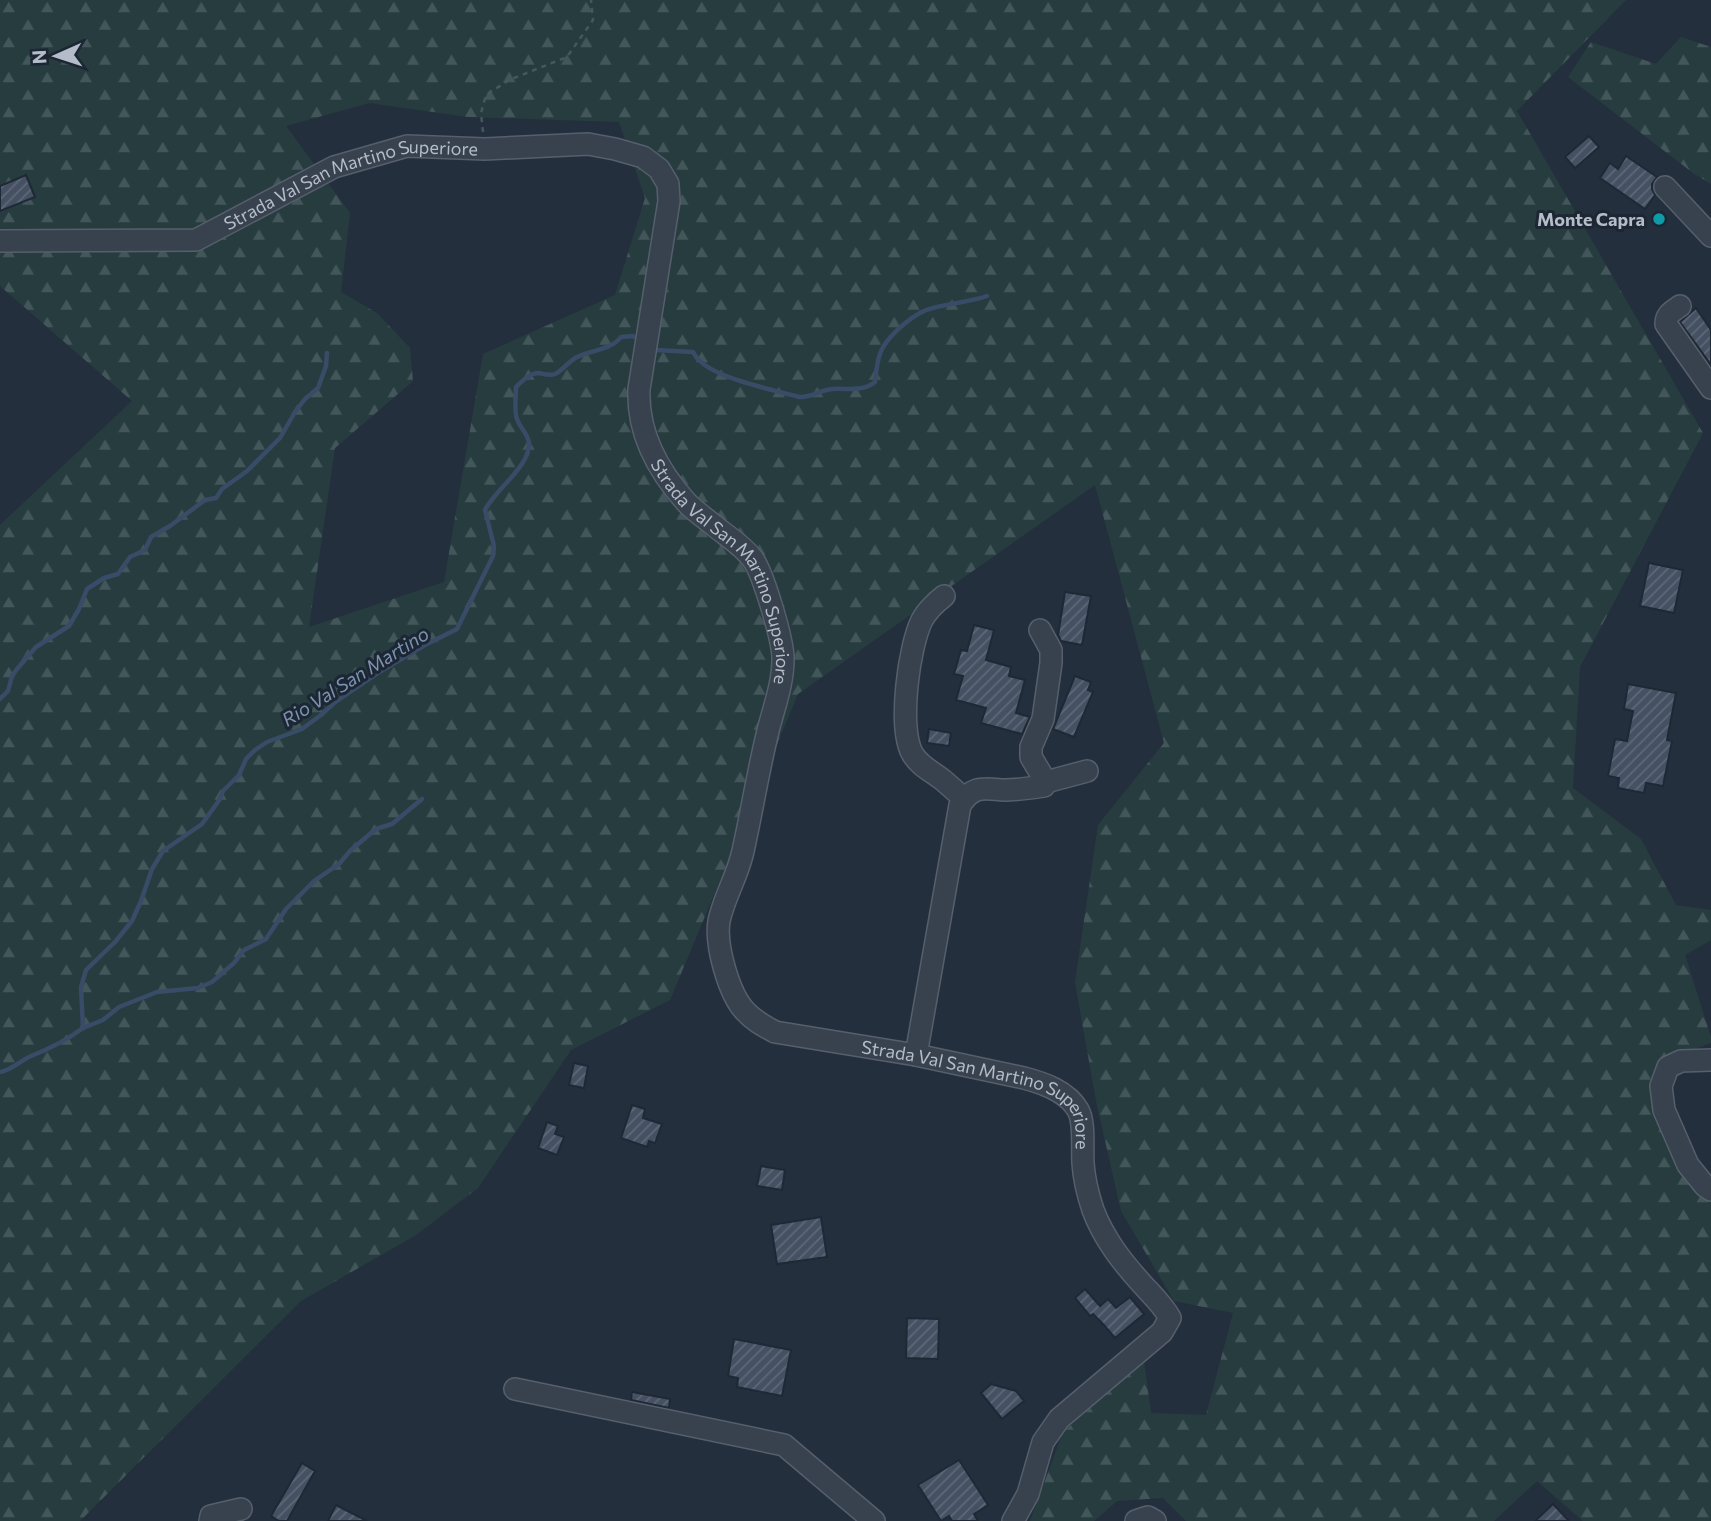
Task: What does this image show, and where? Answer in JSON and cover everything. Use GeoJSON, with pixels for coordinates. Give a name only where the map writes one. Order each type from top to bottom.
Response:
{"type":"FeatureCollection","features":[{"type":"Feature","properties":{"kind":"street","name":"Strada Val San Martino Superiore"},"geometry":{"type":"LineString","coordinates":[[0,242],[197,240],[334,167],[407,146],[485,149],[588,144],[643,157],[659,169],[668,184],[669,201],[639,389],[641,422],[651,453],[664,474],[688,503],[743,547],[753,559],[761,573],[783,657],[781,680],[743,853],[718,923],[727,979],[743,1010],[757,1023],[775,1032],[916,1055],[1032,1080],[1058,1091],[1079,1111],[1088,1192],[1105,1237],[1170,1318],[1162,1332],[1059,1419],[1043,1442],[1028,1494],[1013,1521]]}},
{"type":"Feature","properties":{"kind":"street"},"geometry":{"type":"LineString","coordinates":[[1665,187],[1711,236]]}},
{"type":"Feature","properties":{"kind":"street"},"geometry":{"type":"LineString","coordinates":[[1680,306],[1668,314],[1666,324],[1711,388]]}},
{"type":"Feature","properties":{"kind":"street"},"geometry":{"type":"LineString","coordinates":[[944,596],[930,609],[919,629],[904,704],[905,719],[910,750],[916,759],[964,799]]}},
{"type":"Feature","properties":{"kind":"street"},"geometry":{"type":"LineString","coordinates":[[1040,630],[1051,650],[1051,663],[1042,719],[1031,747],[1031,757],[1046,782]]}},
{"type":"Feature","properties":{"kind":"street"},"geometry":{"type":"LineString","coordinates":[[916,1055],[960,805],[967,795],[976,791],[988,788],[1003,790],[1044,786],[1046,782],[1087,771]]}},
{"type":"Feature","properties":{"kind":"street"},"geometry":{"type":"LineString","coordinates":[[1711,1060],[1681,1061],[1668,1066],[1661,1086],[1664,1110],[1688,1165],[1711,1190]]}},
{"type":"Feature","properties":{"kind":"street"},"geometry":{"type":"LineString","coordinates":[[514,1389],[784,1445],[874,1521]]}},
{"type":"Feature","properties":{"kind":"street"},"geometry":{"type":"LineString","coordinates":[[210,1521],[211,1516],[241,1509]]}},
{"type":"Feature","properties":{"kind":"street"},"geometry":{"type":"LineString","coordinates":[[1136,1521],[1148,1517],[1155,1521]]}},
{"type":"Feature","properties":{"kind":"path"},"geometry":{"type":"LineString","coordinates":[[485,149],[481,113],[486,96],[509,80],[568,57],[593,20],[591,0]]}},
{"type":"Feature","properties":{"kind":"green space"},"geometry":{"type":"Polygon","coordinates":[[[0,0],[1626,0],[1517,111],[1703,433],[1580,667],[1573,788],[1641,839],[1676,905],[1711,910],[1711,940],[1685,955],[1711,1043],[1665,1060],[1686,1175],[1711,1194],[1711,1521],[1583,1521],[1537,1481],[1494,1521],[1186,1521],[1163,1498],[1117,1501],[1094,1521],[1030,1521],[1063,1432],[1144,1362],[1151,1413],[1206,1415],[1233,1313],[1174,1301],[1121,1211],[1096,1101],[1075,982],[1098,825],[1164,743],[1095,485],[798,694],[670,1000],[571,1050],[478,1188],[416,1235],[301,1301],[80,1521],[0,1521],[0,525],[132,401],[0,286],[0,0]],[[369,103],[286,126],[350,213],[341,292],[377,313],[410,348],[413,381],[335,448],[309,627],[444,582],[483,354],[615,295],[645,198],[619,122],[468,117],[369,103]]]}},
{"type":"Feature","properties":{"kind":"green space"},"geometry":{"type":"Polygon","coordinates":[[[1681,37],[1711,47],[1711,184],[1568,77],[1591,42],[1656,64],[1681,37]]]}},
{"type":"Feature","properties":{"kind":"building"},"geometry":{"type":"Polygon","coordinates":[[[1589,136],[1599,147],[1575,168],[1565,157],[1589,136]]]}},
{"type":"Feature","properties":{"kind":"building"},"geometry":{"type":"Polygon","coordinates":[[[1626,156],[1657,177],[1652,184],[1655,195],[1645,209],[1600,178],[1610,163],[1618,169],[1626,156]]]}},
{"type":"Feature","properties":{"kind":"building"},"geometry":{"type":"Polygon","coordinates":[[[26,175],[35,197],[0,211],[0,186],[26,175]]]}},
{"type":"Feature","properties":{"kind":"building"},"geometry":{"type":"Polygon","coordinates":[[[1696,308],[1711,330],[1711,365],[1680,322],[1696,308]]]}},
{"type":"Feature","properties":{"kind":"building"},"geometry":{"type":"Polygon","coordinates":[[[1649,563],[1683,570],[1674,613],[1640,606],[1649,563]]]}},
{"type":"Feature","properties":{"kind":"building"},"geometry":{"type":"Polygon","coordinates":[[[1065,592],[1091,596],[1082,645],[1061,641],[1058,635],[1065,592]]]}},
{"type":"Feature","properties":{"kind":"building"},"geometry":{"type":"Polygon","coordinates":[[[974,625],[994,630],[986,660],[1011,667],[1009,676],[1025,680],[1016,713],[1030,717],[1022,734],[981,723],[986,708],[956,700],[963,676],[954,674],[961,650],[967,651],[974,625]]]}},
{"type":"Feature","properties":{"kind":"building"},"geometry":{"type":"Polygon","coordinates":[[[1075,676],[1091,682],[1088,690],[1093,692],[1074,737],[1053,729],[1075,676]]]}},
{"type":"Feature","properties":{"kind":"building"},"geometry":{"type":"Polygon","coordinates":[[[1628,684],[1676,693],[1667,740],[1672,741],[1663,786],[1646,783],[1644,793],[1618,788],[1619,778],[1608,776],[1615,739],[1627,741],[1633,711],[1624,709],[1628,684]]]}},
{"type":"Feature","properties":{"kind":"building"},"geometry":{"type":"Polygon","coordinates":[[[929,729],[951,733],[949,746],[927,743],[929,729]]]}},
{"type":"Feature","properties":{"kind":"building"},"geometry":{"type":"Polygon","coordinates":[[[574,1063],[588,1066],[584,1088],[569,1085],[574,1063]]]}},
{"type":"Feature","properties":{"kind":"building"},"geometry":{"type":"Polygon","coordinates":[[[632,1105],[645,1109],[643,1118],[662,1124],[655,1143],[649,1141],[647,1147],[621,1138],[632,1105]]]}},
{"type":"Feature","properties":{"kind":"building"},"geometry":{"type":"Polygon","coordinates":[[[547,1122],[558,1126],[555,1134],[564,1137],[557,1155],[538,1148],[547,1122]]]}},
{"type":"Feature","properties":{"kind":"building"},"geometry":{"type":"Polygon","coordinates":[[[761,1166],[785,1170],[782,1190],[757,1186],[761,1166]]]}},
{"type":"Feature","properties":{"kind":"building"},"geometry":{"type":"Polygon","coordinates":[[[821,1217],[827,1257],[777,1264],[771,1225],[821,1217]]]}},
{"type":"Feature","properties":{"kind":"building"},"geometry":{"type":"Polygon","coordinates":[[[1085,1289],[1100,1306],[1108,1299],[1116,1308],[1130,1297],[1144,1314],[1115,1338],[1093,1314],[1090,1316],[1075,1298],[1085,1289]]]}},
{"type":"Feature","properties":{"kind":"building"},"geometry":{"type":"Polygon","coordinates":[[[907,1318],[939,1319],[938,1359],[906,1358],[907,1318]]]}},
{"type":"Feature","properties":{"kind":"building"},"geometry":{"type":"Polygon","coordinates":[[[734,1339],[791,1350],[782,1396],[737,1387],[738,1378],[728,1376],[734,1339]]]}},
{"type":"Feature","properties":{"kind":"building"},"geometry":{"type":"Polygon","coordinates":[[[991,1384],[1016,1391],[1024,1401],[1002,1419],[981,1393],[991,1384]]]}},
{"type":"Feature","properties":{"kind":"building"},"geometry":{"type":"Polygon","coordinates":[[[632,1392],[670,1399],[669,1408],[631,1400],[632,1392]]]}},
{"type":"Feature","properties":{"kind":"building"},"geometry":{"type":"Polygon","coordinates":[[[959,1460],[988,1505],[974,1514],[978,1521],[952,1521],[949,1516],[941,1521],[918,1485],[959,1460]]]}},
{"type":"Feature","properties":{"kind":"building"},"geometry":{"type":"Polygon","coordinates":[[[302,1463],[315,1471],[287,1521],[279,1521],[271,1516],[302,1463]]]}},
{"type":"Feature","properties":{"kind":"building"},"geometry":{"type":"Polygon","coordinates":[[[1553,1504],[1569,1521],[1535,1521],[1553,1504]]]}},
{"type":"Feature","properties":{"kind":"building"},"geometry":{"type":"Polygon","coordinates":[[[336,1505],[367,1521],[328,1521],[336,1505]]]}},
{"type":"Feature","properties":{"kind":"waterway","name":"Rio Val San Martino"},"geometry":{"type":"LineString","coordinates":[[656,350],[693,352],[699,360],[720,373],[799,397],[832,389],[860,388],[875,382],[882,349],[912,318],[926,310],[987,296]]}},
{"type":"Feature","properties":{"kind":"waterway","name":"Rio Val San Martino"},"geometry":{"type":"LineString","coordinates":[[0,1072],[58,1044],[83,1028],[81,987],[86,970],[132,921],[152,869],[163,851],[202,824],[223,791],[239,775],[246,759],[255,750],[267,742],[302,729],[381,671],[457,629],[493,556],[494,546],[485,510],[519,469],[528,451],[526,434],[516,416],[516,387],[532,374],[555,374],[577,357],[606,347],[621,337],[633,336],[639,340]]}},
{"type":"Feature","properties":{"kind":"waterway"},"geometry":{"type":"LineString","coordinates":[[0,699],[8,691],[12,676],[36,647],[69,626],[87,589],[104,578],[118,574],[130,557],[145,550],[151,537],[205,500],[216,498],[222,489],[247,471],[280,438],[295,412],[318,388],[326,366],[327,353]]}},
{"type":"Feature","properties":{"kind":"waterway"},"geometry":{"type":"LineString","coordinates":[[83,1028],[103,1020],[119,1007],[157,992],[198,988],[212,982],[234,963],[244,950],[266,939],[286,909],[314,881],[339,864],[376,829],[392,824],[422,799]]}},
{"type":"Feature","properties":{"kind":"place","name":"Monte Capra"},"geometry":{"type":"Point","coordinates":[1659,219]}}]}
